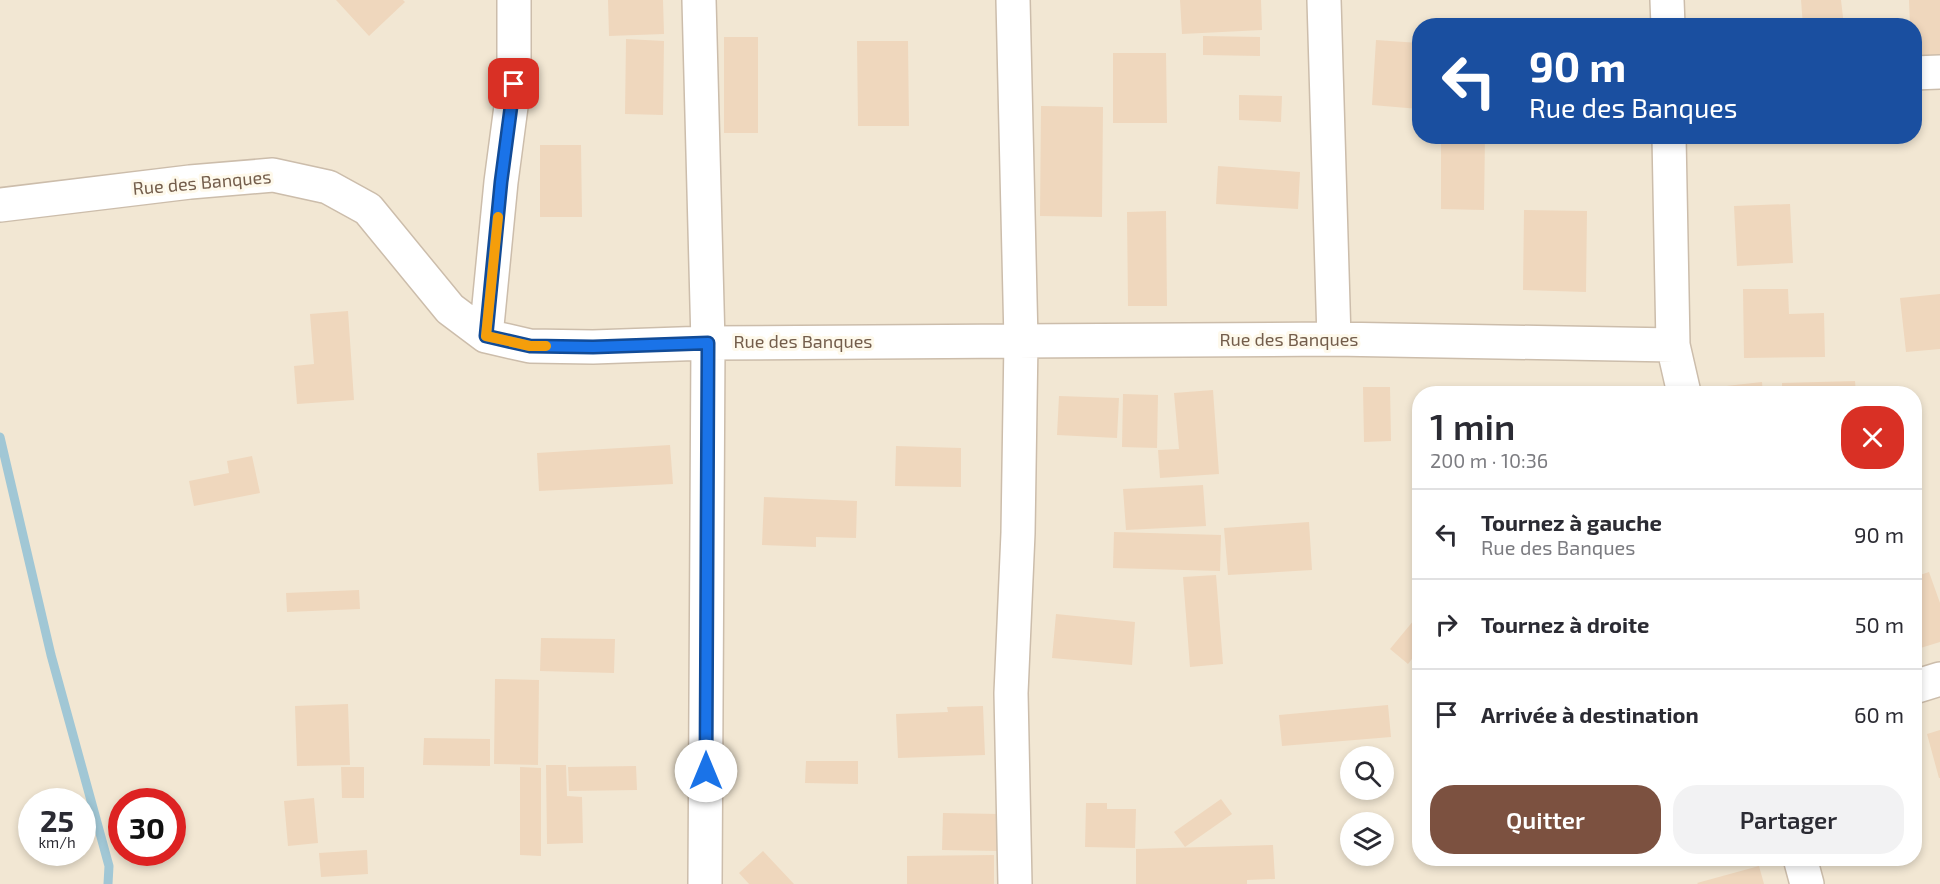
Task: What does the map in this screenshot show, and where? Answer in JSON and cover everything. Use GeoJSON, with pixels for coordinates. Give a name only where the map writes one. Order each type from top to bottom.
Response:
{"type":"FeatureCollection","features":[{"type":"Feature","properties":{"kind":"street"},"geometry":{"type":"LineString","coordinates":[[486,336],[501,182],[514,84],[513,0]]}},
{"type":"Feature","properties":{"kind":"street"},"geometry":{"type":"LineString","coordinates":[[699,0],[708,343],[705,884]]}},
{"type":"Feature","properties":{"kind":"street"},"geometry":{"type":"LineString","coordinates":[[1013,0],[1021,341],[1018,533],[1011,693],[1015,884]]}},
{"type":"Feature","properties":{"kind":"street"},"geometry":{"type":"LineString","coordinates":[[1324,0],[1334,339]]}},
{"type":"Feature","properties":{"kind":"street"},"geometry":{"type":"LineString","coordinates":[[1667,0],[1668,18]]}},
{"type":"Feature","properties":{"kind":"street"},"geometry":{"type":"LineString","coordinates":[[1922,73],[1940,72]]}},
{"type":"Feature","properties":{"kind":"street"},"geometry":{"type":"LineString","coordinates":[[1670,144],[1673,345],[1682,386]]}},
{"type":"Feature","properties":{"kind":"street","name":"Rue des Banques"},"geometry":{"type":"LineString","coordinates":[[0,205],[190,182],[273,175],[328,187],[368,209],[450,309],[486,336],[530,346],[1334,339],[1673,345]]}},
{"type":"Feature","properties":{"kind":"street"},"geometry":{"type":"LineString","coordinates":[[1922,685],[1940,679]]}},
{"type":"Feature","properties":{"kind":"street"},"geometry":{"type":"LineString","coordinates":[[1802,866],[1806,884]]}},
{"type":"Feature","properties":{"kind":"shaded area"},"geometry":{"type":"Polygon","coordinates":[[[0,0],[1940,0],[1940,884],[0,884],[0,0]]]}},
{"type":"Feature","properties":{"kind":"building"},"geometry":{"type":"Polygon","coordinates":[[[336,0],[403,0],[405,2],[369,36],[336,0]]]}},
{"type":"Feature","properties":{"kind":"building"},"geometry":{"type":"Polygon","coordinates":[[[608,0],[663,0],[664,34],[609,36],[608,0]]]}},
{"type":"Feature","properties":{"kind":"building"},"geometry":{"type":"Polygon","coordinates":[[[1180,0],[1261,0],[1262,30],[1182,34],[1180,0]]]}},
{"type":"Feature","properties":{"kind":"building"},"geometry":{"type":"Polygon","coordinates":[[[1801,0],[1841,0],[1843,18],[1802,18],[1801,0]]]}},
{"type":"Feature","properties":{"kind":"building"},"geometry":{"type":"Polygon","coordinates":[[[1909,0],[1940,0],[1940,55],[1922,55],[1922,18],[1910,18],[1909,0]]]}},
{"type":"Feature","properties":{"kind":"building"},"geometry":{"type":"Polygon","coordinates":[[[1203,36],[1260,37],[1260,56],[1203,55],[1203,36]]]}},
{"type":"Feature","properties":{"kind":"building"},"geometry":{"type":"Polygon","coordinates":[[[724,37],[758,37],[758,133],[724,133],[724,37]]]}},
{"type":"Feature","properties":{"kind":"building"},"geometry":{"type":"Polygon","coordinates":[[[626,39],[664,41],[663,115],[625,114],[626,39]]]}},
{"type":"Feature","properties":{"kind":"building"},"geometry":{"type":"Polygon","coordinates":[[[1376,40],[1412,43],[1412,108],[1372,105],[1376,40]]]}},
{"type":"Feature","properties":{"kind":"building"},"geometry":{"type":"Polygon","coordinates":[[[857,41],[908,41],[909,126],[858,126],[857,41]]]}},
{"type":"Feature","properties":{"kind":"building"},"geometry":{"type":"Polygon","coordinates":[[[1113,53],[1166,53],[1167,123],[1113,123],[1113,53]]]}},
{"type":"Feature","properties":{"kind":"building"},"geometry":{"type":"Polygon","coordinates":[[[1239,95],[1282,96],[1281,122],[1239,120],[1239,95]]]}},
{"type":"Feature","properties":{"kind":"building"},"geometry":{"type":"Polygon","coordinates":[[[1041,106],[1103,107],[1102,217],[1040,216],[1041,106]]]}},
{"type":"Feature","properties":{"kind":"building"},"geometry":{"type":"Polygon","coordinates":[[[1441,144],[1485,144],[1484,210],[1441,209],[1441,144]]]}},
{"type":"Feature","properties":{"kind":"building"},"geometry":{"type":"Polygon","coordinates":[[[540,145],[581,145],[582,217],[540,217],[540,145]]]}},
{"type":"Feature","properties":{"kind":"building"},"geometry":{"type":"Polygon","coordinates":[[[1218,166],[1300,172],[1298,209],[1216,204],[1218,166]]]}},
{"type":"Feature","properties":{"kind":"building"},"geometry":{"type":"Polygon","coordinates":[[[1790,204],[1793,263],[1737,266],[1734,206],[1790,204]]]}},
{"type":"Feature","properties":{"kind":"building"},"geometry":{"type":"Polygon","coordinates":[[[1524,210],[1587,211],[1586,292],[1523,290],[1524,210]]]}},
{"type":"Feature","properties":{"kind":"building"},"geometry":{"type":"Polygon","coordinates":[[[1166,211],[1167,306],[1128,306],[1127,212],[1166,211]]]}},
{"type":"Feature","properties":{"kind":"building"},"geometry":{"type":"Polygon","coordinates":[[[1743,289],[1788,289],[1789,314],[1824,313],[1825,357],[1744,358],[1743,289]]]}},
{"type":"Feature","properties":{"kind":"building"},"geometry":{"type":"Polygon","coordinates":[[[1940,294],[1940,349],[1906,352],[1900,298],[1940,294]]]}},
{"type":"Feature","properties":{"kind":"building"},"geometry":{"type":"Polygon","coordinates":[[[348,311],[354,400],[297,404],[294,366],[314,364],[310,314],[348,311]]]}},
{"type":"Feature","properties":{"kind":"building"},"geometry":{"type":"Polygon","coordinates":[[[1855,381],[1855,386],[1782,386],[1782,383],[1855,381]]]}},
{"type":"Feature","properties":{"kind":"building"},"geometry":{"type":"Polygon","coordinates":[[[1762,382],[1762,386],[1726,386],[1762,382]]]}},
{"type":"Feature","properties":{"kind":"building"},"geometry":{"type":"Polygon","coordinates":[[[1363,387],[1390,387],[1391,441],[1364,442],[1363,387]]]}},
{"type":"Feature","properties":{"kind":"building"},"geometry":{"type":"Polygon","coordinates":[[[1213,390],[1219,474],[1160,478],[1158,450],[1179,449],[1174,393],[1213,390]]]}},
{"type":"Feature","properties":{"kind":"building"},"geometry":{"type":"Polygon","coordinates":[[[1123,394],[1158,395],[1157,448],[1122,447],[1123,394]]]}},
{"type":"Feature","properties":{"kind":"building"},"geometry":{"type":"Polygon","coordinates":[[[1059,396],[1119,398],[1117,438],[1057,435],[1059,396]]]}},
{"type":"Feature","properties":{"kind":"building"},"geometry":{"type":"Polygon","coordinates":[[[670,445],[673,484],[539,491],[537,453],[670,445]]]}},
{"type":"Feature","properties":{"kind":"building"},"geometry":{"type":"Polygon","coordinates":[[[896,446],[961,448],[961,487],[895,486],[896,446]]]}},
{"type":"Feature","properties":{"kind":"building"},"geometry":{"type":"Polygon","coordinates":[[[252,456],[260,493],[194,506],[189,481],[229,473],[227,461],[252,456]]]}},
{"type":"Feature","properties":{"kind":"building"},"geometry":{"type":"Polygon","coordinates":[[[1203,485],[1206,526],[1126,530],[1123,489],[1203,485]]]}},
{"type":"Feature","properties":{"kind":"building"},"geometry":{"type":"Polygon","coordinates":[[[764,497],[857,501],[856,538],[816,537],[816,547],[762,545],[764,497]]]}},
{"type":"Feature","properties":{"kind":"building"},"geometry":{"type":"Polygon","coordinates":[[[1309,522],[1312,570],[1228,575],[1224,528],[1309,522]]]}},
{"type":"Feature","properties":{"kind":"building"},"geometry":{"type":"Polygon","coordinates":[[[1114,532],[1221,535],[1220,571],[1113,568],[1114,532]]]}},
{"type":"Feature","properties":{"kind":"building"},"geometry":{"type":"Polygon","coordinates":[[[1929,572],[1940,603],[1940,642],[1922,648],[1922,574],[1929,572]]]}},
{"type":"Feature","properties":{"kind":"building"},"geometry":{"type":"Polygon","coordinates":[[[1216,575],[1223,664],[1190,667],[1183,577],[1216,575]]]}},
{"type":"Feature","properties":{"kind":"building"},"geometry":{"type":"Polygon","coordinates":[[[359,590],[360,609],[287,612],[286,593],[359,590]]]}},
{"type":"Feature","properties":{"kind":"building"},"geometry":{"type":"Polygon","coordinates":[[[1056,614],[1135,622],[1132,665],[1052,658],[1056,614]]]}},
{"type":"Feature","properties":{"kind":"building"},"geometry":{"type":"Polygon","coordinates":[[[1412,622],[1412,659],[1408,664],[1390,649],[1412,622]]]}},
{"type":"Feature","properties":{"kind":"building"},"geometry":{"type":"Polygon","coordinates":[[[541,638],[615,639],[614,673],[540,671],[541,638]]]}},
{"type":"Feature","properties":{"kind":"building"},"geometry":{"type":"Polygon","coordinates":[[[495,679],[539,680],[538,765],[494,764],[495,679]]]}},
{"type":"Feature","properties":{"kind":"building"},"geometry":{"type":"Polygon","coordinates":[[[348,704],[350,765],[297,766],[295,706],[348,704]]]}},
{"type":"Feature","properties":{"kind":"building"},"geometry":{"type":"Polygon","coordinates":[[[1388,705],[1391,737],[1282,746],[1279,715],[1388,705]]]}},
{"type":"Feature","properties":{"kind":"building"},"geometry":{"type":"Polygon","coordinates":[[[983,706],[985,755],[898,758],[896,714],[948,712],[947,707],[983,706]]]}},
{"type":"Feature","properties":{"kind":"building"},"geometry":{"type":"Polygon","coordinates":[[[1940,730],[1940,778],[1939,778],[1927,734],[1940,730]]]}},
{"type":"Feature","properties":{"kind":"building"},"geometry":{"type":"Polygon","coordinates":[[[424,738],[490,739],[490,766],[423,765],[424,738]]]}},
{"type":"Feature","properties":{"kind":"building"},"geometry":{"type":"Polygon","coordinates":[[[806,761],[858,761],[858,784],[805,783],[806,761]]]}},
{"type":"Feature","properties":{"kind":"building"},"geometry":{"type":"Polygon","coordinates":[[[546,765],[566,765],[567,796],[582,797],[583,843],[547,844],[546,765]]]}},
{"type":"Feature","properties":{"kind":"building"},"geometry":{"type":"Polygon","coordinates":[[[636,766],[637,790],[569,791],[568,767],[636,766]]]}},
{"type":"Feature","properties":{"kind":"building"},"geometry":{"type":"Polygon","coordinates":[[[341,767],[364,767],[364,798],[342,798],[341,767]]]}},
{"type":"Feature","properties":{"kind":"building"},"geometry":{"type":"Polygon","coordinates":[[[520,767],[541,768],[541,856],[520,855],[520,767]]]}},
{"type":"Feature","properties":{"kind":"building"},"geometry":{"type":"Polygon","coordinates":[[[314,798],[318,843],[288,846],[284,801],[314,798]]]}},
{"type":"Feature","properties":{"kind":"building"},"geometry":{"type":"Polygon","coordinates":[[[1221,799],[1232,814],[1185,847],[1174,832],[1221,799]]]}},
{"type":"Feature","properties":{"kind":"building"},"geometry":{"type":"Polygon","coordinates":[[[1086,803],[1107,803],[1107,809],[1136,809],[1135,848],[1085,847],[1086,803]]]}},
{"type":"Feature","properties":{"kind":"building"},"geometry":{"type":"Polygon","coordinates":[[[943,813],[1000,814],[999,851],[942,850],[943,813]]]}},
{"type":"Feature","properties":{"kind":"building"},"geometry":{"type":"Polygon","coordinates":[[[1273,845],[1275,879],[1247,880],[1247,884],[1136,884],[1136,849],[1273,845]]]}},
{"type":"Feature","properties":{"kind":"building"},"geometry":{"type":"Polygon","coordinates":[[[367,850],[368,874],[321,877],[319,853],[367,850]]]}},
{"type":"Feature","properties":{"kind":"building"},"geometry":{"type":"Polygon","coordinates":[[[763,851],[794,884],[749,884],[739,873],[763,851]]]}},
{"type":"Feature","properties":{"kind":"building"},"geometry":{"type":"Polygon","coordinates":[[[994,855],[994,884],[907,884],[907,856],[994,855]]]}},
{"type":"Feature","properties":{"kind":"building"},"geometry":{"type":"Polygon","coordinates":[[[1759,866],[1764,884],[1697,883],[1759,866]]]}},
{"type":"Feature","properties":{"kind":"waterway"},"geometry":{"type":"LineString","coordinates":[[0,437],[51,655],[109,866],[108,884]]}},
{"type":"Feature","properties":{"kind":"slow traffic"},"geometry":{"type":"LineString","coordinates":[[498,217],[486,336],[530,346],[546,346]]}},
{"type":"Feature","properties":{"kind":"route"},"geometry":{"type":"LineString","coordinates":[[514,84],[501,182],[486,336],[530,346],[593,347],[708,343],[706,771]]}}]}
